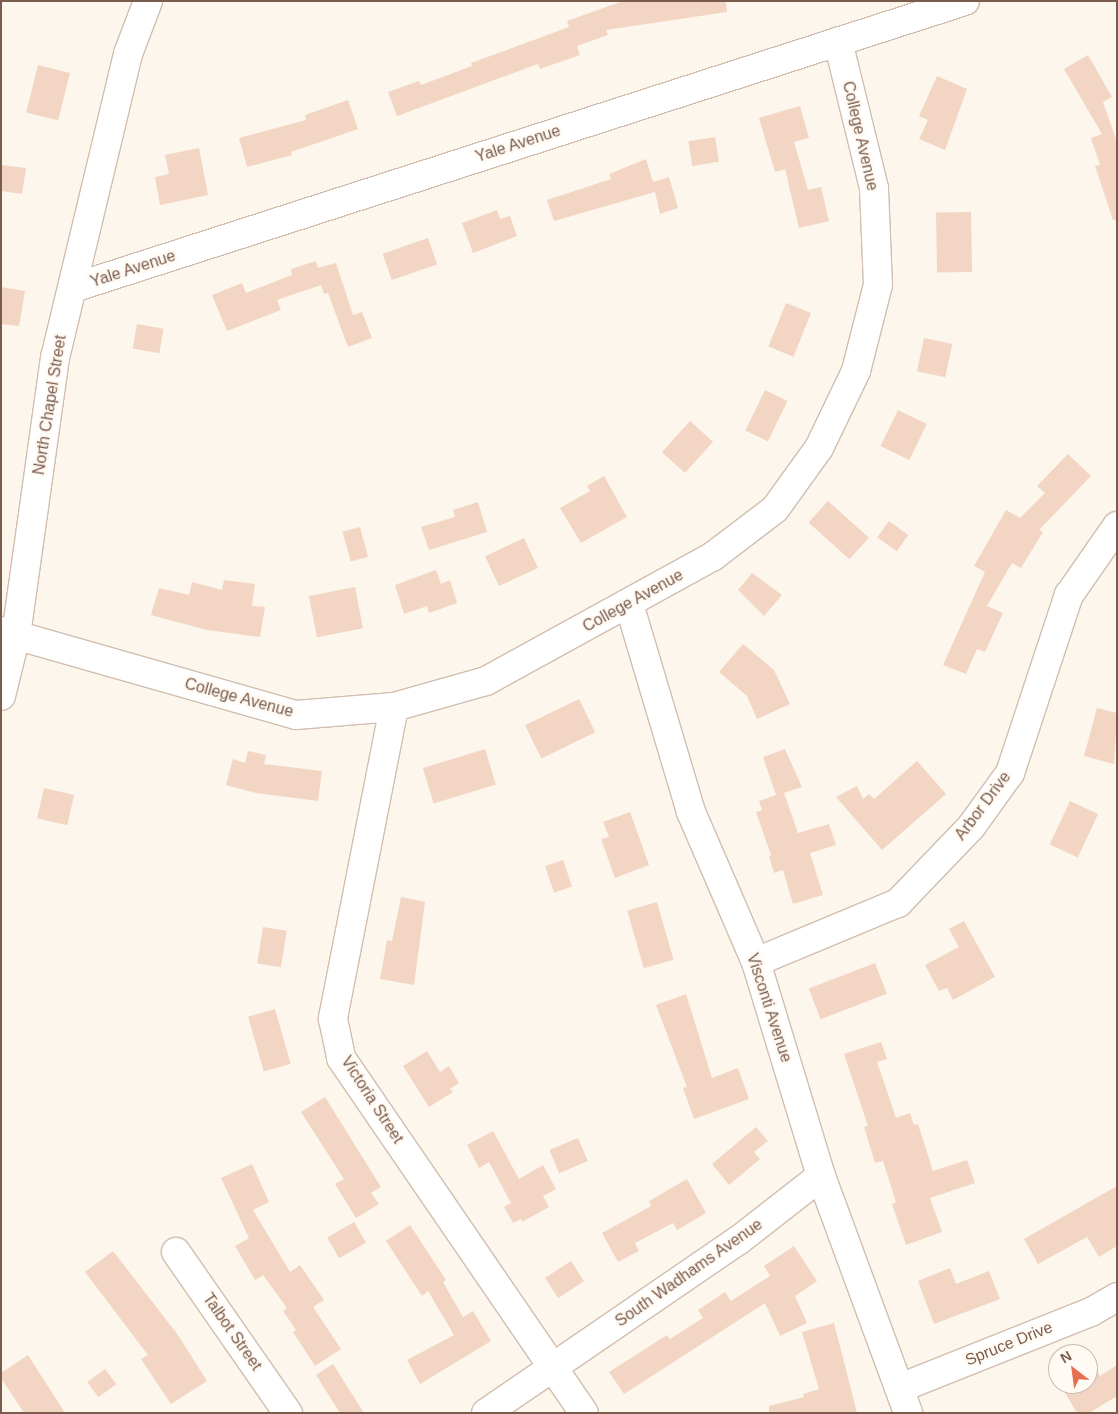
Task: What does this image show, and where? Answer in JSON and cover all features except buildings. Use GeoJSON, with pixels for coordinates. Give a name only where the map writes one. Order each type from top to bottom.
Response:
{"type":"FeatureCollection","features":[{"type":"Feature","properties":{"kind":"street","name":"North Chapel Street"},"geometry":{"type":"LineString","coordinates":[[1,696],[9,633],[55,358],[128,54],[148,1]]}},
{"type":"Feature","properties":{"kind":"street","name":"Yale Avenue"},"geometry":{"type":"LineString","coordinates":[[73,288],[964,1]]}},
{"type":"Feature","properties":{"kind":"street","name":"College Avenue"},"geometry":{"type":"LineString","coordinates":[[9,633],[296,715],[394,707],[486,681],[712,557],[775,509],[819,448],[856,371],[878,285],[874,188],[838,41]]}},
{"type":"Feature","properties":{"kind":"street","name":"Arbor Drive"},"geometry":{"type":"LineString","coordinates":[[756,962],[898,903],[971,827],[1010,773],[1069,595],[1117,526]]}},
{"type":"Feature","properties":{"kind":"street","name":"Visconti Avenue"},"geometry":{"type":"LineString","coordinates":[[629,604],[691,812],[756,962],[821,1176],[904,1401]]}},
{"type":"Feature","properties":{"kind":"street","name":"Victoria Street"},"geometry":{"type":"LineString","coordinates":[[394,707],[333,1019],[341,1058],[554,1366],[584,1413]]}},
{"type":"Feature","properties":{"kind":"street","name":"South Wadhams Avenue"},"geometry":{"type":"LineString","coordinates":[[486,1413],[739,1240],[821,1176]]}},
{"type":"Feature","properties":{"kind":"street","name":"Talbot Street"},"geometry":{"type":"LineString","coordinates":[[176,1252],[288,1413]]}},
{"type":"Feature","properties":{"kind":"street","name":"Spruce Drive"},"geometry":{"type":"LineString","coordinates":[[904,1401],[1090,1312],[1117,1296]]}}]}
